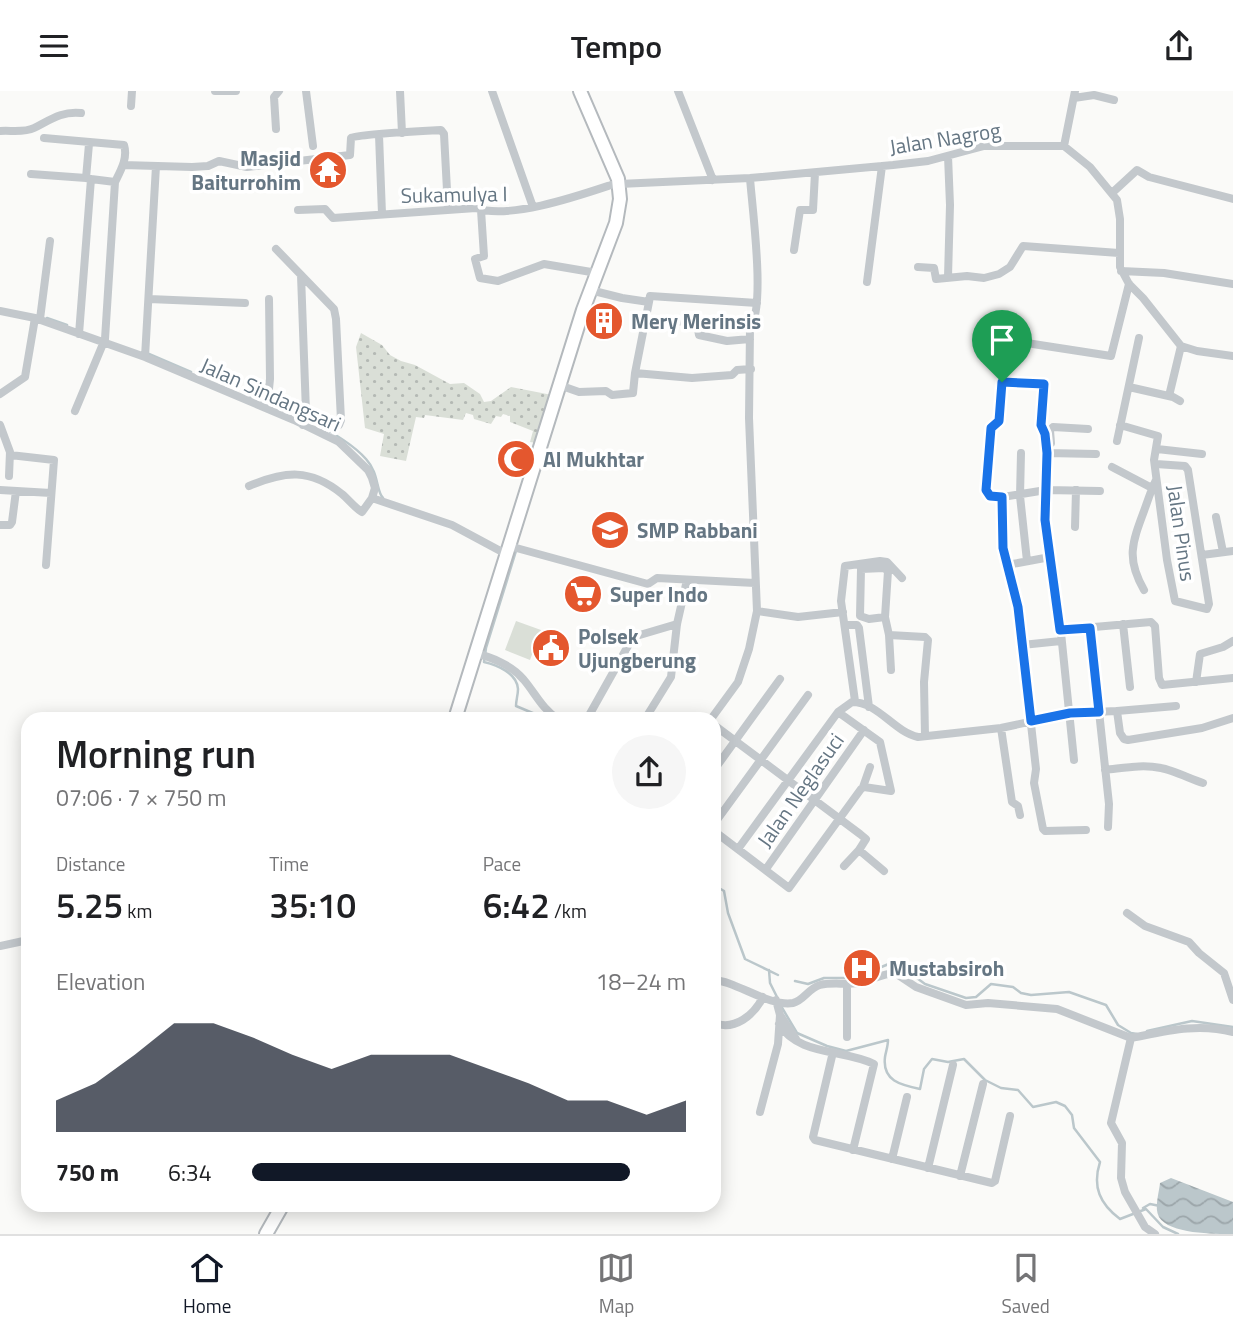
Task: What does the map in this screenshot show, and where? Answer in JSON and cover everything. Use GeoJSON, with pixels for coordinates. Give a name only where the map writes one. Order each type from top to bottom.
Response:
{"type":"FeatureCollection","features":[{"type":"Feature","properties":{"kind":"highway"},"geometry":{"type":"LineString","coordinates":[[573,91],[615,184]]}},
{"type":"Feature","properties":{"kind":"highway"},"geometry":{"type":"LineString","coordinates":[[457,712],[481,655],[508,550],[605,249],[615,184],[580,91]]}},
{"type":"Feature","properties":{"kind":"highway"},"geometry":{"type":"LineString","coordinates":[[267,1234],[279,1212]]}},
{"type":"Feature","properties":{"kind":"street"},"geometry":{"type":"LineString","coordinates":[[131,106],[132,91]]}},
{"type":"Feature","properties":{"kind":"street"},"geometry":{"type":"LineString","coordinates":[[215,91],[236,91]]}},
{"type":"Feature","properties":{"kind":"street"},"geometry":{"type":"LineString","coordinates":[[276,129],[274,97],[279,91]]}},
{"type":"Feature","properties":{"kind":"street"},"geometry":{"type":"LineString","coordinates":[[306,91],[313,146]]}},
{"type":"Feature","properties":{"kind":"street"},"geometry":{"type":"LineString","coordinates":[[400,91],[402,133]]}},
{"type":"Feature","properties":{"kind":"street"},"geometry":{"type":"LineString","coordinates":[[492,91],[533,207]]}},
{"type":"Feature","properties":{"kind":"street"},"geometry":{"type":"LineString","coordinates":[[678,91],[713,180]]}},
{"type":"Feature","properties":{"kind":"street"},"geometry":{"type":"LineString","coordinates":[[1114,100],[1074,94],[1064,146],[1081,158],[1119,203],[1121,271],[1181,346],[1233,356]]}},
{"type":"Feature","properties":{"kind":"street"},"geometry":{"type":"LineString","coordinates":[[0,131],[32,129],[60,114],[80,113]]}},
{"type":"Feature","properties":{"kind":"street"},"geometry":{"type":"LineString","coordinates":[[123,165],[210,165],[219,161],[247,167],[350,155],[352,136],[443,131],[448,209]]}},
{"type":"Feature","properties":{"kind":"street"},"geometry":{"type":"LineString","coordinates":[[380,135],[382,214]]}},
{"type":"Feature","properties":{"kind":"street"},"geometry":{"type":"LineString","coordinates":[[44,138],[124,145],[126,148],[123,165],[115,182],[103,344],[75,411]]}},
{"type":"Feature","properties":{"kind":"street"},"geometry":{"type":"LineString","coordinates":[[79,334],[89,144]]}},
{"type":"Feature","properties":{"kind":"street","name":"Jalan Nagrog"},"geometry":{"type":"LineString","coordinates":[[615,184],[815,173],[948,156],[984,146],[1064,146]]}},
{"type":"Feature","properties":{"kind":"street"},"geometry":{"type":"LineString","coordinates":[[948,156],[948,277]]}},
{"type":"Feature","properties":{"kind":"street"},"geometry":{"type":"LineString","coordinates":[[145,355],[156,166]]}},
{"type":"Feature","properties":{"kind":"street"},"geometry":{"type":"LineString","coordinates":[[867,282],[882,166]]}},
{"type":"Feature","properties":{"kind":"street"},"geometry":{"type":"LineString","coordinates":[[1112,193],[1137,170],[1149,177],[1233,199]]}},
{"type":"Feature","properties":{"kind":"street"},"geometry":{"type":"LineString","coordinates":[[794,250],[800,210],[813,210],[815,173]]}},
{"type":"Feature","properties":{"kind":"street"},"geometry":{"type":"LineString","coordinates":[[31,174],[115,182]]}},
{"type":"Feature","properties":{"kind":"street"},"geometry":{"type":"LineString","coordinates":[[716,712],[738,682],[758,611],[749,418],[750,328],[755,321],[757,303],[750,178]]}},
{"type":"Feature","properties":{"kind":"street","name":"Sukamulya I"},"geometry":{"type":"LineString","coordinates":[[298,210],[325,209],[333,218],[448,209],[520,210],[615,184]]}},
{"type":"Feature","properties":{"kind":"street"},"geometry":{"type":"LineString","coordinates":[[481,210],[484,256],[475,259],[480,278],[498,281],[544,264],[597,273]]}},
{"type":"Feature","properties":{"kind":"street"},"geometry":{"type":"LineString","coordinates":[[0,394],[24,379],[38,319],[50,241]]}},
{"type":"Feature","properties":{"kind":"street"},"geometry":{"type":"LineString","coordinates":[[918,267],[934,268],[936,279],[967,276],[984,278],[999,274],[1010,267],[1023,246],[1119,253]]}},
{"type":"Feature","properties":{"kind":"street"},"geometry":{"type":"LineString","coordinates":[[276,249],[334,309],[341,420],[339,425],[304,419],[301,275]]}},
{"type":"Feature","properties":{"kind":"street"},"geometry":{"type":"LineString","coordinates":[[1121,271],[1164,273],[1233,284]]}},
{"type":"Feature","properties":{"kind":"street"},"geometry":{"type":"LineString","coordinates":[[1100,491],[1046,490],[1020,496],[990,496],[986,489],[991,428],[999,421],[1007,340],[1111,356],[1129,284]]}},
{"type":"Feature","properties":{"kind":"street"},"geometry":{"type":"LineString","coordinates":[[590,290],[649,302]]}},
{"type":"Feature","properties":{"kind":"street"},"geometry":{"type":"LineString","coordinates":[[301,294],[314,291]]}},
{"type":"Feature","properties":{"kind":"street"},"geometry":{"type":"LineString","coordinates":[[559,386],[579,392],[606,391],[612,395],[633,393],[650,296],[757,303]]}},
{"type":"Feature","properties":{"kind":"street"},"geometry":{"type":"LineString","coordinates":[[149,299],[245,303]]}},
{"type":"Feature","properties":{"kind":"street"},"geometry":{"type":"LineString","coordinates":[[268,405],[269,299]]}},
{"type":"Feature","properties":{"kind":"street","name":"Jalan Sindangsari"},"geometry":{"type":"LineString","coordinates":[[0,311],[38,319],[103,344],[145,355],[304,419],[339,442],[368,470],[375,486],[372,498]]}},
{"type":"Feature","properties":{"kind":"street"},"geometry":{"type":"LineString","coordinates":[[664,320],[697,323],[699,335],[727,341],[750,339]]}},
{"type":"Feature","properties":{"kind":"street"},"geometry":{"type":"LineString","coordinates":[[1117,441],[1139,338]]}},
{"type":"Feature","properties":{"kind":"street"},"geometry":{"type":"LineString","coordinates":[[1169,396],[1181,346]]}},
{"type":"Feature","properties":{"kind":"street"},"geometry":{"type":"LineString","coordinates":[[635,373],[692,377],[732,375],[737,370],[751,369]]}},
{"type":"Feature","properties":{"kind":"street"},"geometry":{"type":"LineString","coordinates":[[1002,382],[1044,384],[1041,425],[1049,453]]}},
{"type":"Feature","properties":{"kind":"street"},"geometry":{"type":"LineString","coordinates":[[1129,387],[1180,401]]}},
{"type":"Feature","properties":{"kind":"street"},"geometry":{"type":"LineString","coordinates":[[0,425],[6,436],[10,455],[9,477]]}},
{"type":"Feature","properties":{"kind":"street"},"geometry":{"type":"LineString","coordinates":[[1120,425],[1157,435],[1157,449],[1202,454]]}},
{"type":"Feature","properties":{"kind":"street"},"geometry":{"type":"LineString","coordinates":[[1074,760],[1045,520],[1046,490],[1052,428],[1088,429]]}},
{"type":"Feature","properties":{"kind":"street","name":"Jalan Pinus"},"geometry":{"type":"LineString","coordinates":[[1157,449],[1154,458],[1154,484],[1176,603],[1208,608],[1202,555]]}},
{"type":"Feature","properties":{"kind":"street"},"geometry":{"type":"LineString","coordinates":[[1021,453],[1020,496],[1027,561]]}},
{"type":"Feature","properties":{"kind":"street"},"geometry":{"type":"LineString","coordinates":[[1049,453],[1096,454]]}},
{"type":"Feature","properties":{"kind":"street"},"geometry":{"type":"LineString","coordinates":[[10,455],[52,459],[54,462],[46,565]]}},
{"type":"Feature","properties":{"kind":"street"},"geometry":{"type":"LineString","coordinates":[[1156,464],[1188,468],[1202,555],[1233,551]]}},
{"type":"Feature","properties":{"kind":"street"},"geometry":{"type":"LineString","coordinates":[[1112,467],[1154,484],[1133,539],[1131,555],[1134,573],[1144,590]]}},
{"type":"Feature","properties":{"kind":"street"},"geometry":{"type":"LineString","coordinates":[[249,486],[269,477],[309,474],[328,484],[361,512],[372,498],[452,525],[508,550],[648,584],[657,578],[755,583]]}},
{"type":"Feature","properties":{"kind":"street"},"geometry":{"type":"LineString","coordinates":[[0,490],[51,493]]}},
{"type":"Feature","properties":{"kind":"street"},"geometry":{"type":"LineString","coordinates":[[1075,527],[1076,490]]}},
{"type":"Feature","properties":{"kind":"street"},"geometry":{"type":"LineString","coordinates":[[5,525],[16,503],[16,491]]}},
{"type":"Feature","properties":{"kind":"street"},"geometry":{"type":"LineString","coordinates":[[1002,497],[1002,531],[1007,565],[1018,607],[1036,769],[1034,783],[1043,829],[1086,830]]}},
{"type":"Feature","properties":{"kind":"street"},"geometry":{"type":"LineString","coordinates":[[1216,517],[1223,552]]}},
{"type":"Feature","properties":{"kind":"street"},"geometry":{"type":"LineString","coordinates":[[1007,565],[1049,557]]}},
{"type":"Feature","properties":{"kind":"street"},"geometry":{"type":"LineString","coordinates":[[855,701],[841,596],[845,566],[887,562],[902,578]]}},
{"type":"Feature","properties":{"kind":"street"},"geometry":{"type":"LineString","coordinates":[[885,617],[869,619],[860,616],[861,569],[884,568],[888,571],[885,617],[891,670]]}},
{"type":"Feature","properties":{"kind":"street"},"geometry":{"type":"LineString","coordinates":[[649,712],[671,677],[677,624],[687,580]]}},
{"type":"Feature","properties":{"kind":"street"},"geometry":{"type":"LineString","coordinates":[[758,611],[798,617],[843,612]]}},
{"type":"Feature","properties":{"kind":"street"},"geometry":{"type":"LineString","coordinates":[[1060,630],[1148,622],[1155,626],[1159,678],[1162,685],[1233,678]]}},
{"type":"Feature","properties":{"kind":"street"},"geometry":{"type":"LineString","coordinates":[[591,712],[633,637],[677,624]]}},
{"type":"Feature","properties":{"kind":"street"},"geometry":{"type":"LineString","coordinates":[[1123,624],[1130,687]]}},
{"type":"Feature","properties":{"kind":"street"},"geometry":{"type":"LineString","coordinates":[[848,625],[857,625],[859,628],[869,707]]}},
{"type":"Feature","properties":{"kind":"street"},"geometry":{"type":"LineString","coordinates":[[1090,628],[1108,827]]}},
{"type":"Feature","properties":{"kind":"street"},"geometry":{"type":"LineString","coordinates":[[889,635],[925,637],[928,640],[924,682],[925,736]]}},
{"type":"Feature","properties":{"kind":"street"},"geometry":{"type":"LineString","coordinates":[[1022,645],[1061,641]]}},
{"type":"Feature","properties":{"kind":"street"},"geometry":{"type":"LineString","coordinates":[[1196,682],[1200,654],[1233,641]]}},
{"type":"Feature","properties":{"kind":"street"},"geometry":{"type":"LineString","coordinates":[[481,655],[518,673],[548,712]]}},
{"type":"Feature","properties":{"kind":"street"},"geometry":{"type":"LineString","coordinates":[[721,760],[780,680]]}},
{"type":"Feature","properties":{"kind":"street"},"geometry":{"type":"LineString","coordinates":[[721,814],[808,695]]}},
{"type":"Feature","properties":{"kind":"street"},"geometry":{"type":"LineString","coordinates":[[738,849],[838,712],[855,701],[869,707],[911,735],[925,736],[1001,728],[1070,713],[1176,706]]}},
{"type":"Feature","properties":{"kind":"street"},"geometry":{"type":"LineString","coordinates":[[1117,711],[1120,733],[1128,740],[1202,728],[1233,718]]}},
{"type":"Feature","properties":{"kind":"street"},"geometry":{"type":"LineString","coordinates":[[838,712],[883,746],[892,789],[890,791],[863,787]]}},
{"type":"Feature","properties":{"kind":"street"},"geometry":{"type":"LineString","coordinates":[[1001,728],[1012,802],[1018,806],[1020,815]]}},
{"type":"Feature","properties":{"kind":"street"},"geometry":{"type":"LineString","coordinates":[[721,730],[841,817],[866,839],[844,866]]}},
{"type":"Feature","properties":{"kind":"street","name":"Jalan Neglasuci"},"geometry":{"type":"LineString","coordinates":[[766,870],[864,730]]}},
{"type":"Feature","properties":{"kind":"street"},"geometry":{"type":"LineString","coordinates":[[1105,771],[1141,765],[1164,768],[1203,783]]}},
{"type":"Feature","properties":{"kind":"street"},"geometry":{"type":"LineString","coordinates":[[721,836],[789,888],[863,787],[870,767]]}},
{"type":"Feature","properties":{"kind":"street"},"geometry":{"type":"LineString","coordinates":[[859,850],[884,871]]}},
{"type":"Feature","properties":{"kind":"street"},"geometry":{"type":"LineString","coordinates":[[1127,913],[1145,926],[1189,942],[1224,973],[1233,1000]]}},
{"type":"Feature","properties":{"kind":"street"},"geometry":{"type":"LineString","coordinates":[[0,946],[21,942]]}},
{"type":"Feature","properties":{"kind":"street"},"geometry":{"type":"LineString","coordinates":[[721,981],[763,997],[796,1002],[812,988],[820,985],[847,984],[895,973],[916,987],[966,1005],[988,1003],[1058,1009],[1131,1038],[1191,1027],[1209,1027],[1233,1032]]}},
{"type":"Feature","properties":{"kind":"street"},"geometry":{"type":"LineString","coordinates":[[847,984],[847,1037]]}},
{"type":"Feature","properties":{"kind":"street"},"geometry":{"type":"LineString","coordinates":[[721,1025],[727,1026],[742,1021],[757,1010],[763,997]]}},
{"type":"Feature","properties":{"kind":"street"},"geometry":{"type":"LineString","coordinates":[[760,1112],[775,1058],[779,1001]]}},
{"type":"Feature","properties":{"kind":"street"},"geometry":{"type":"LineString","coordinates":[[779,1020],[799,1044],[872,1063],[874,1066],[853,1150]]}},
{"type":"Feature","properties":{"kind":"street"},"geometry":{"type":"LineString","coordinates":[[1131,1038],[1111,1123],[1122,1143],[1122,1183],[1145,1227],[1155,1234]]}},
{"type":"Feature","properties":{"kind":"street"},"geometry":{"type":"LineString","coordinates":[[833,1052],[813,1137],[815,1140],[989,1183],[995,1181],[1010,1116]]}},
{"type":"Feature","properties":{"kind":"street"},"geometry":{"type":"LineString","coordinates":[[928,1168],[953,1065]]}},
{"type":"Feature","properties":{"kind":"street"},"geometry":{"type":"LineString","coordinates":[[960,1176],[983,1084]]}},
{"type":"Feature","properties":{"kind":"street"},"geometry":{"type":"LineString","coordinates":[[892,1159],[908,1097]]}},
{"type":"Feature","properties":{"kind":"shaded area"},"geometry":{"type":"Polygon","coordinates":[[[361,333],[382,345],[390,355],[401,361],[415,365],[450,384],[464,383],[480,394],[484,402],[491,401],[511,387],[552,395],[536,443],[530,442],[533,431],[510,422],[510,416],[503,414],[501,417],[496,416],[491,424],[474,419],[473,415],[466,413],[463,420],[425,415],[424,418],[416,417],[406,461],[380,456],[384,434],[365,428],[356,347],[361,333]]]}},
{"type":"Feature","properties":{"kind":"shaded area"},"geometry":{"type":"Polygon","coordinates":[[[516,621],[541,630],[530,660],[505,650],[516,621]]]}},
{"type":"Feature","properties":{"kind":"water"},"geometry":{"type":"Polygon","coordinates":[[[1171,1178],[1233,1202],[1233,1234],[1193,1232],[1164,1223],[1159,1217],[1157,1205],[1160,1183],[1171,1178]]]}},
{"type":"Feature","properties":{"kind":"waterway"},"geometry":{"type":"LineString","coordinates":[[47,318],[67,325]]}},
{"type":"Feature","properties":{"kind":"waterway"},"geometry":{"type":"LineString","coordinates":[[149,354],[191,372]]}},
{"type":"Feature","properties":{"kind":"waterway"},"geometry":{"type":"LineString","coordinates":[[245,395],[310,421],[342,439],[370,464],[383,498]]}},
{"type":"Feature","properties":{"kind":"waterway"},"geometry":{"type":"LineString","coordinates":[[516,551],[484,662],[500,668],[514,678],[518,689],[516,706],[530,712]]}},
{"type":"Feature","properties":{"kind":"waterway"},"geometry":{"type":"LineString","coordinates":[[721,889],[724,891],[728,913],[745,959],[778,975]]}},
{"type":"Feature","properties":{"kind":"waterway"},"geometry":{"type":"LineString","coordinates":[[795,981],[808,984],[824,978],[855,978],[891,963],[898,964],[925,984],[966,998],[976,997],[991,984],[1013,987],[1021,993],[1031,995],[1069,992],[1106,1005],[1118,1025],[1137,1034]]}},
{"type":"Feature","properties":{"kind":"waterway"},"geometry":{"type":"LineString","coordinates":[[769,970],[770,983],[777,997]]}},
{"type":"Feature","properties":{"kind":"waterway"},"geometry":{"type":"LineString","coordinates":[[781,1006],[797,1033],[827,1046],[846,1051],[888,1040],[885,1057],[887,1072],[894,1081],[906,1086],[920,1089],[924,1069],[932,1059],[948,1062],[964,1059],[985,1080],[1001,1088],[1018,1090],[1033,1107],[1056,1102],[1065,1106],[1072,1115],[1074,1128],[1100,1162],[1098,1187],[1107,1207],[1120,1219],[1146,1209],[1163,1227],[1178,1234]]}},
{"type":"Feature","properties":{"kind":"waterway"},"geometry":{"type":"LineString","coordinates":[[1147,1031],[1192,1021],[1233,1027]]}},
{"type":"Feature","properties":{"kind":"waterway"},"geometry":{"type":"LineString","coordinates":[[1143,1208],[1150,1204],[1160,1206]]}},
{"type":"Feature","properties":{"kind":"waterway"},"geometry":{"type":"LineString","coordinates":[[273,1234],[286,1212]]}},
{"type":"Feature","properties":{"kind":"place","name":"Masjid Baiturrohim"},"geometry":{"type":"Point","coordinates":[328,170]}},
{"type":"Feature","properties":{"kind":"place","name":"Mery Merinsis"},"geometry":{"type":"Point","coordinates":[604,321]}},
{"type":"Feature","properties":{"kind":"place","name":"Al Mukhtar"},"geometry":{"type":"Point","coordinates":[516,459]}},
{"type":"Feature","properties":{"kind":"place","name":"SMP Rabbani"},"geometry":{"type":"Point","coordinates":[610,530]}},
{"type":"Feature","properties":{"kind":"place","name":"Super Indo"},"geometry":{"type":"Point","coordinates":[583,594]}},
{"type":"Feature","properties":{"kind":"place","name":"Polsek Ujungberung"},"geometry":{"type":"Point","coordinates":[551,648]}},
{"type":"Feature","properties":{"kind":"place","name":"Mustabsiroh"},"geometry":{"type":"Point","coordinates":[862,968]}},
{"type":"Feature","properties":{"kind":"route"},"geometry":{"type":"LineString","coordinates":[[1002,382],[1044,384],[1041,425],[1047,453],[1045,520],[1060,630],[1090,628],[1099,712],[1070,713],[1031,721],[1018,607],[1003,548],[1002,497],[990,496],[986,490],[991,428],[999,421],[1002,382]]}}]}
